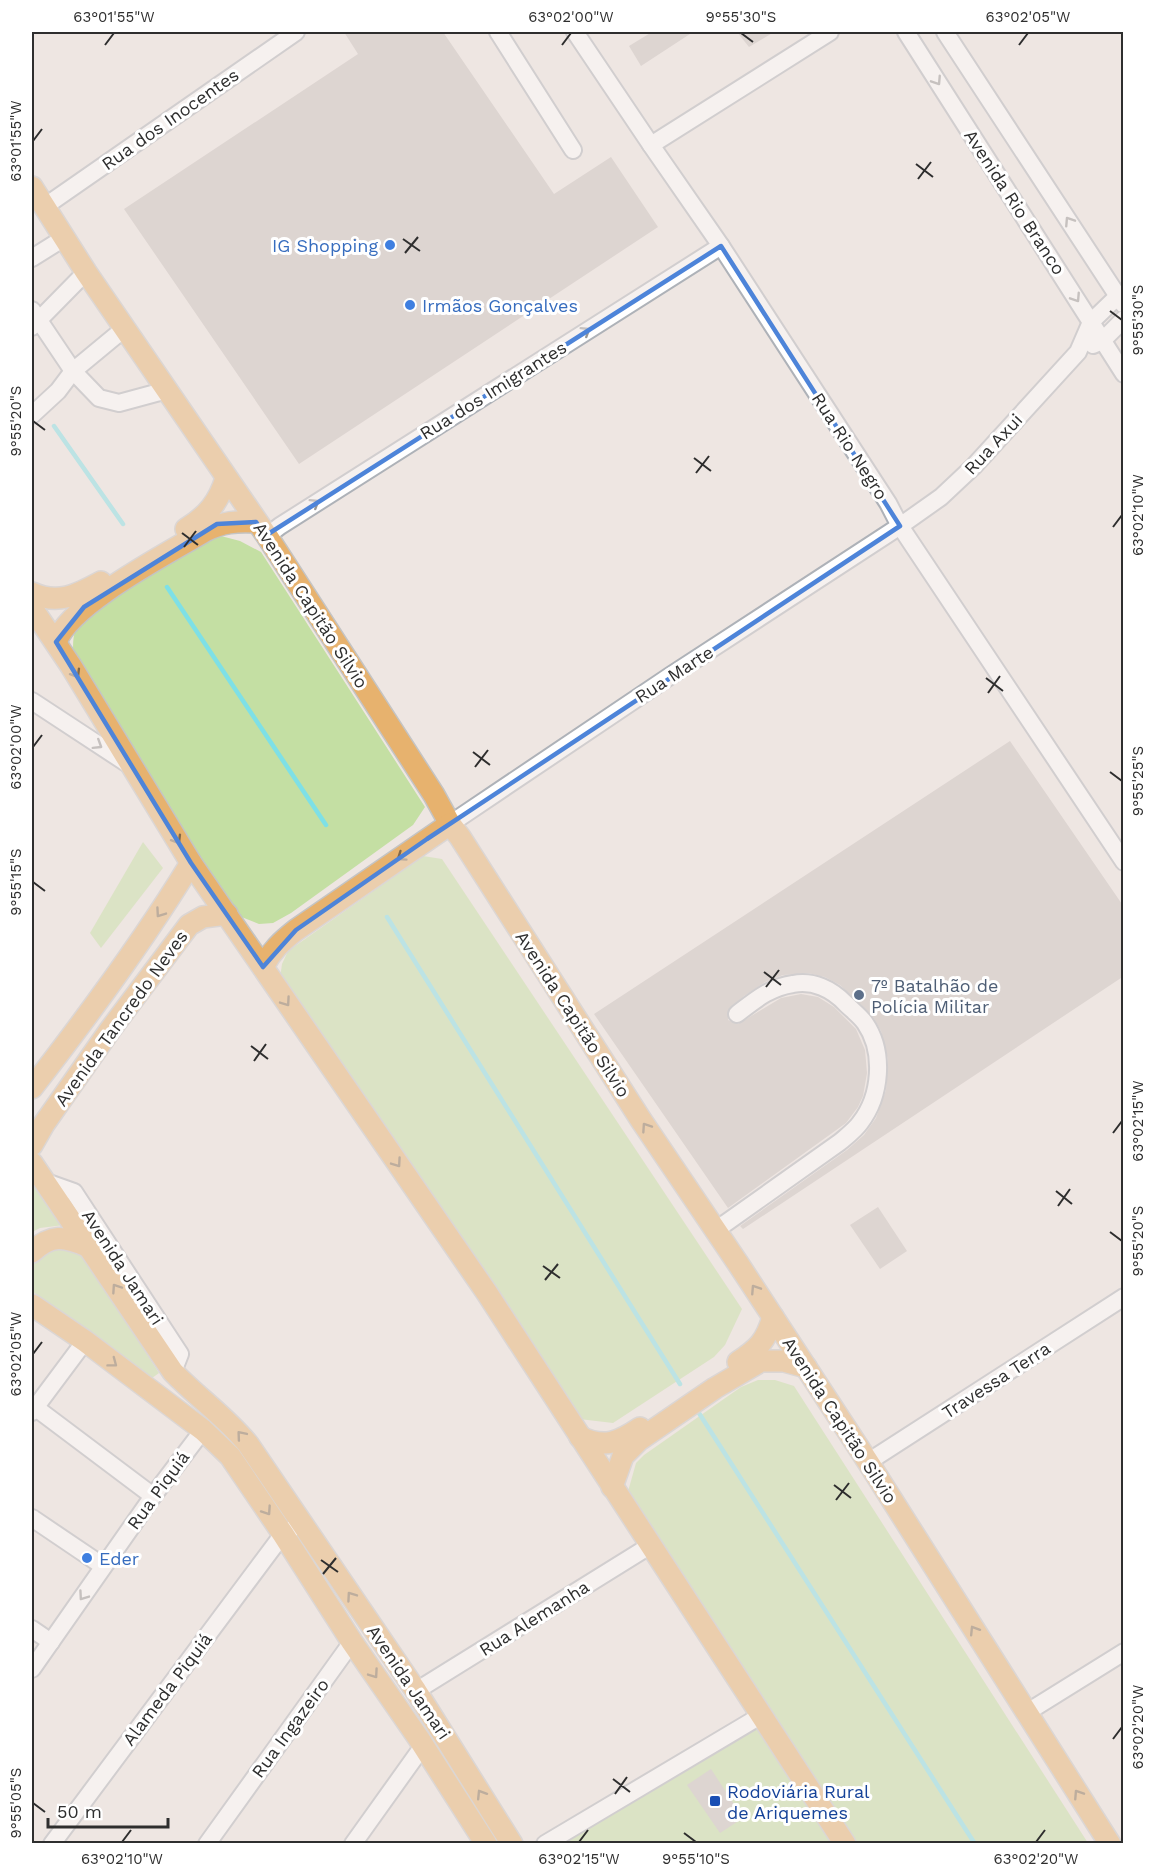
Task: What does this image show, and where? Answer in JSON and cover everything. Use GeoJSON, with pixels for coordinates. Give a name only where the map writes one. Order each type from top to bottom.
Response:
{"type":"FeatureCollection","features":[{"type":"Feature","properties":{"kind":"main road","name":"Avenida Capitão Silvio"},"geometry":{"type":"LineString","coordinates":[[32,187],[86,272],[261,529],[641,1120],[868,1462],[1110,1844]]}},
{"type":"Feature","properties":{"kind":"main road"},"geometry":{"type":"LineString","coordinates":[[32,593],[52,600],[66,598],[101,582],[202,518],[216,504],[226,478]]}},
{"type":"Feature","properties":{"kind":"main road"},"geometry":{"type":"LineString","coordinates":[[56,642],[65,627],[84,607],[217,524],[234,521],[261,529]]}},
{"type":"Feature","properties":{"kind":"main road"},"geometry":{"type":"LineString","coordinates":[[32,608],[56,642],[191,863],[487,1293],[845,1844]]}},
{"type":"Feature","properties":{"kind":"main road"},"geometry":{"type":"LineString","coordinates":[[263,967],[280,942],[450,824]]}},
{"type":"Feature","properties":{"kind":"main road","name":"Avenida Tancredo Neves"},"geometry":{"type":"LineString","coordinates":[[32,1088],[89,1013],[166,904],[191,863]]}},
{"type":"Feature","properties":{"kind":"main road","name":"Avenida Tancredo Neves"},"geometry":{"type":"LineString","coordinates":[[32,1145],[44,1124],[110,1030],[189,925],[203,917],[227,914]]}},
{"type":"Feature","properties":{"kind":"main road"},"geometry":{"type":"LineString","coordinates":[[89,1013],[110,1030]]}},
{"type":"Feature","properties":{"kind":"main road","name":"Avenida Jamari"},"geometry":{"type":"LineString","coordinates":[[32,1163],[173,1372],[230,1423],[248,1444],[352,1642],[421,1742],[486,1844]]}},
{"type":"Feature","properties":{"kind":"main road"},"geometry":{"type":"LineString","coordinates":[[32,1252],[47,1239],[70,1239],[87,1246]]}},
{"type":"Feature","properties":{"kind":"main road","name":"Avenida Jamari"},"geometry":{"type":"LineString","coordinates":[[32,1305],[85,1341],[203,1430],[230,1456],[292,1529],[416,1691],[512,1844]]}},
{"type":"Feature","properties":{"kind":"main road"},"geometry":{"type":"LineString","coordinates":[[580,1437],[593,1442],[611,1444],[632,1434],[761,1346],[770,1329],[773,1317]]}},
{"type":"Feature","properties":{"kind":"main road"},"geometry":{"type":"LineString","coordinates":[[612,1487],[623,1456],[639,1440],[715,1388],[761,1361],[784,1361],[806,1367]]}},
{"type":"Feature","properties":{"kind":"main road"},"geometry":{"type":"LineString","coordinates":[[421,1742],[439,1727]]}},
{"type":"Feature","properties":{"kind":"street","name":"Rua dos Inocentes"},"geometry":{"type":"LineString","coordinates":[[44,207],[296,32]]}},
{"type":"Feature","properties":{"kind":"street"},"geometry":{"type":"LineString","coordinates":[[498,32],[573,150]]}},
{"type":"Feature","properties":{"kind":"street","name":"Rua Rio Negro"},"geometry":{"type":"LineString","coordinates":[[575,32],[721,246],[888,503],[900,526],[1124,862]]}},
{"type":"Feature","properties":{"kind":"street"},"geometry":{"type":"LineString","coordinates":[[651,145],[830,32]]}},
{"type":"Feature","properties":{"kind":"street","name":"Avenida Rio Branco"},"geometry":{"type":"LineString","coordinates":[[906,32],[1124,374]]}},
{"type":"Feature","properties":{"kind":"street","name":"Avenida Rio Branco"},"geometry":{"type":"LineString","coordinates":[[945,32],[1122,299]]}},
{"type":"Feature","properties":{"kind":"street"},"geometry":{"type":"LineString","coordinates":[[32,258],[64,238]]}},
{"type":"Feature","properties":{"kind":"street","name":"Rua dos Imigrantes"},"geometry":{"type":"LineString","coordinates":[[261,529],[290,520],[721,246]]}},
{"type":"Feature","properties":{"kind":"street"},"geometry":{"type":"LineString","coordinates":[[86,272],[33,320],[73,371],[99,398],[119,403],[167,390]]}},
{"type":"Feature","properties":{"kind":"street","name":"Rua Axui"},"geometry":{"type":"LineString","coordinates":[[900,526],[941,497],[974,466],[1078,352],[1091,322],[1122,299]]}},
{"type":"Feature","properties":{"kind":"street","name":"Rua Axui"},"geometry":{"type":"LineString","coordinates":[[1078,352],[1102,340],[1124,319]]}},
{"type":"Feature","properties":{"kind":"street"},"geometry":{"type":"LineString","coordinates":[[32,416],[58,391],[73,371],[125,328]]}},
{"type":"Feature","properties":{"kind":"street","name":"Rua Marte"},"geometry":{"type":"LineString","coordinates":[[450,824],[670,676],[900,526]]}},
{"type":"Feature","properties":{"kind":"street"},"geometry":{"type":"LineString","coordinates":[[32,701],[133,768]]}},
{"type":"Feature","properties":{"kind":"street"},"geometry":{"type":"LineString","coordinates":[[716,1230],[840,1142],[858,1125],[873,1100],[878,1078],[877,1052],[866,1024],[842,999],[818,984],[793,984],[764,993],[738,1014]]}},
{"type":"Feature","properties":{"kind":"street","name":"Avenida Jamari"},"geometry":{"type":"LineString","coordinates":[[43,1181],[74,1192],[180,1354],[173,1372]]}},
{"type":"Feature","properties":{"kind":"street","name":"Travessa Terra"},"geometry":{"type":"LineString","coordinates":[[868,1462],[1124,1297]]}},
{"type":"Feature","properties":{"kind":"street"},"geometry":{"type":"LineString","coordinates":[[85,1341],[33,1408],[153,1496]]}},
{"type":"Feature","properties":{"kind":"street","name":"Rua Piquiá"},"geometry":{"type":"LineString","coordinates":[[32,1669],[153,1496],[203,1430]]}},
{"type":"Feature","properties":{"kind":"street"},"geometry":{"type":"LineString","coordinates":[[32,1518],[103,1566]]}},
{"type":"Feature","properties":{"kind":"street","name":"Alameda Piquiá"},"geometry":{"type":"LineString","coordinates":[[52,1844],[292,1529]]}},
{"type":"Feature","properties":{"kind":"street","name":"Rua Alemanha"},"geometry":{"type":"LineString","coordinates":[[416,1691],[651,1545]]}},
{"type":"Feature","properties":{"kind":"street"},"geometry":{"type":"LineString","coordinates":[[32,1629],[51,1642]]}},
{"type":"Feature","properties":{"kind":"street","name":"Rua Ingazeiro"},"geometry":{"type":"LineString","coordinates":[[207,1844],[352,1642]]}},
{"type":"Feature","properties":{"kind":"street"},"geometry":{"type":"LineString","coordinates":[[1026,1713],[1124,1652]]}},
{"type":"Feature","properties":{"kind":"street"},"geometry":{"type":"LineString","coordinates":[[545,1844],[762,1715]]}},
{"type":"Feature","properties":{"kind":"street"},"geometry":{"type":"LineString","coordinates":[[353,1844],[421,1742]]}},
{"type":"Feature","properties":{"kind":"highlighted area"},"geometry":{"type":"Polygon","coordinates":[[[721,246],[900,526],[427,839],[296,930],[263,967],[191,863],[56,642],[84,607],[217,524],[256,522],[265,536],[721,246]]]}},
{"type":"Feature","properties":{"kind":"green space"},"geometry":{"type":"Polygon","coordinates":[[[221,536],[240,541],[261,552],[425,807],[413,825],[291,913],[273,923],[259,924],[239,916],[73,662],[75,632],[86,615],[200,541],[221,536]]]}},
{"type":"Feature","properties":{"kind":"green space"},"geometry":{"type":"Polygon","coordinates":[[[143,842],[163,868],[101,948],[90,933],[143,842]]]}},
{"type":"Feature","properties":{"kind":"green space"},"geometry":{"type":"Polygon","coordinates":[[[423,856],[442,859],[742,1309],[725,1345],[714,1357],[613,1423],[579,1419],[280,978],[282,964],[288,951],[423,856]]]}},
{"type":"Feature","properties":{"kind":"green space"},"geometry":{"type":"Polygon","coordinates":[[[32,1185],[64,1225],[40,1228],[32,1232],[32,1185]]]}},
{"type":"Feature","properties":{"kind":"green space"},"geometry":{"type":"Polygon","coordinates":[[[53,1244],[80,1250],[159,1373],[148,1381],[32,1291],[32,1262],[37,1251],[53,1244]]]}},
{"type":"Feature","properties":{"kind":"green space"},"geometry":{"type":"Polygon","coordinates":[[[758,1380],[775,1380],[794,1386],[1088,1843],[854,1843],[627,1495],[636,1463],[644,1455],[741,1387],[758,1380]]]}},
{"type":"Feature","properties":{"kind":"green space"},"geometry":{"type":"Polygon","coordinates":[[[754,1724],[833,1843],[561,1844],[754,1724]]]}},
{"type":"Feature","properties":{"kind":"building","name":"IG Shopping"},"geometry":{"type":"Polygon","coordinates":[[[344,32],[443,32],[554,194],[611,157],[658,227],[299,464],[124,209],[358,54],[344,32]]]}},
{"type":"Feature","properties":{"kind":"building"},"geometry":{"type":"Polygon","coordinates":[[[652,32],[693,32],[641,66],[629,46],[652,32]]]}},
{"type":"Feature","properties":{"kind":"building"},"geometry":{"type":"Polygon","coordinates":[[[737,32],[774,32],[749,47],[737,32]]]}},
{"type":"Feature","properties":{"kind":"building","name":"7º Batalhão de Polícia Militar"},"geometry":{"type":"Polygon","coordinates":[[[1010,741],[1124,907],[1124,976],[743,1229],[740,1226],[847,1150],[864,1135],[876,1118],[886,1090],[888,1060],[881,1031],[873,1017],[840,985],[825,977],[808,973],[783,975],[765,982],[728,1010],[728,1020],[738,1024],[781,998],[801,994],[818,997],[834,1007],[856,1029],[865,1050],[867,1073],[863,1096],[846,1123],[728,1208],[594,1014],[1010,741]]]}},
{"type":"Feature","properties":{"kind":"building"},"geometry":{"type":"Polygon","coordinates":[[[878,1207],[907,1251],[880,1269],[850,1225],[878,1207]]]}},
{"type":"Feature","properties":{"kind":"building","name":"Rodoviária Rural de Ariquemes"},"geometry":{"type":"Polygon","coordinates":[[[711,1769],[743,1818],[720,1833],[687,1785],[711,1769]]]}},
{"type":"Feature","properties":{"kind":"waterway"},"geometry":{"type":"LineString","coordinates":[[54,426],[123,524]]}},
{"type":"Feature","properties":{"kind":"waterway"},"geometry":{"type":"LineString","coordinates":[[167,587],[326,825]]}},
{"type":"Feature","properties":{"kind":"waterway"},"geometry":{"type":"LineString","coordinates":[[387,917],[680,1384]]}},
{"type":"Feature","properties":{"kind":"waterway"},"geometry":{"type":"LineString","coordinates":[[697,1410],[975,1844]]}},
{"type":"Feature","properties":{"kind":"place","name":"IG Shopping"},"geometry":{"type":"Point","coordinates":[390,245]}},
{"type":"Feature","properties":{"kind":"place","name":"Irmãos Gonçalves"},"geometry":{"type":"Point","coordinates":[410,305]}},
{"type":"Feature","properties":{"kind":"place","name":"7º Batalhão de Polícia Militar"},"geometry":{"type":"Point","coordinates":[859,995]}},
{"type":"Feature","properties":{"kind":"place","name":"Eder"},"geometry":{"type":"Point","coordinates":[87,1558]}},
{"type":"Feature","properties":{"kind":"place","name":"Rodoviária Rural de Ariquemes"},"geometry":{"type":"Point","coordinates":[715,1801]}}]}
